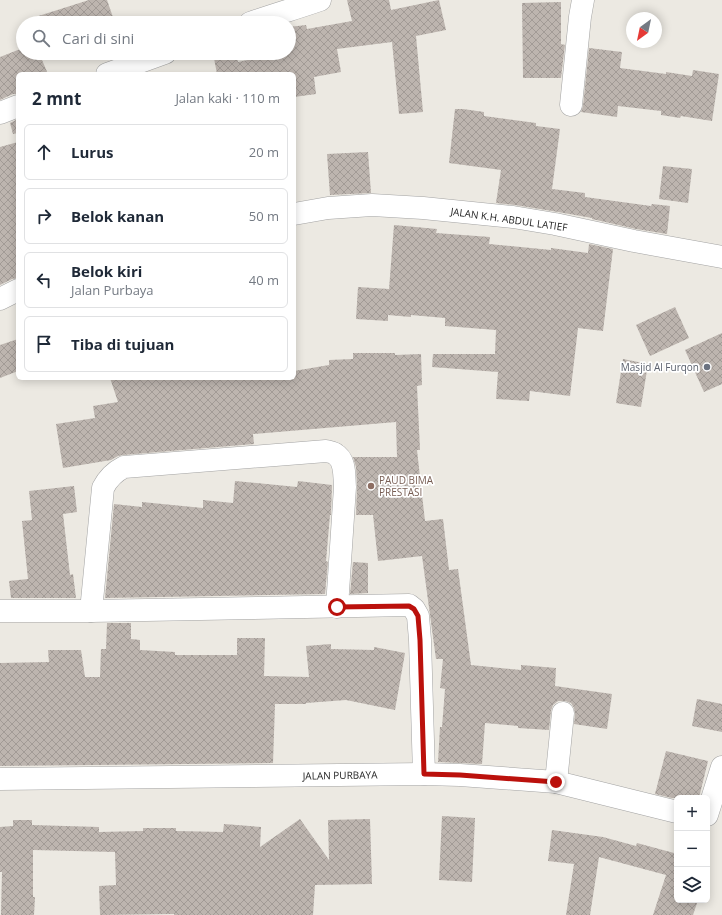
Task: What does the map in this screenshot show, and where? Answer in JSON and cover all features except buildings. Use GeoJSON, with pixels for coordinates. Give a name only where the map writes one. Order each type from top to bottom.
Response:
{"type":"FeatureCollection","features":[{"type":"Feature","properties":{"kind":"street"},"geometry":{"type":"LineString","coordinates":[[270,16],[320,0]]}},
{"type":"Feature","properties":{"kind":"street"},"geometry":{"type":"LineString","coordinates":[[571,105],[583,0]]}},
{"type":"Feature","properties":{"kind":"street"},"geometry":{"type":"LineString","coordinates":[[113,72],[146,60]]}},
{"type":"Feature","properties":{"kind":"street"},"geometry":{"type":"LineString","coordinates":[[0,112],[16,107]]}},
{"type":"Feature","properties":{"kind":"street","name":"JALAN K.H. ABDUL LATIEF"},"geometry":{"type":"LineString","coordinates":[[296,214],[328,208],[372,205],[424,208],[512,217],[555,224],[634,241],[722,257]]}},
{"type":"Feature","properties":{"kind":"street"},"geometry":{"type":"LineString","coordinates":[[0,299],[16,291]]}},
{"type":"Feature","properties":{"kind":"street"},"geometry":{"type":"LineString","coordinates":[[91,611],[103,488],[117,470],[124,467],[326,451],[335,454],[340,459],[344,468],[345,487],[337,607]]}},
{"type":"Feature","properties":{"kind":"street"},"geometry":{"type":"LineString","coordinates":[[0,610],[91,611],[409,606],[414,609],[418,616],[424,774]]}},
{"type":"Feature","properties":{"kind":"street"},"geometry":{"type":"LineString","coordinates":[[556,782],[563,713]]}},
{"type":"Feature","properties":{"kind":"street"},"geometry":{"type":"LineString","coordinates":[[710,805],[722,767]]}},
{"type":"Feature","properties":{"kind":"street","name":"JALAN PURBAYA"},"geometry":{"type":"LineString","coordinates":[[0,779],[424,774],[460,775],[556,782],[674,811]]}},
{"type":"Feature","properties":{"kind":"street"},"geometry":{"type":"LineString","coordinates":[[710,821],[722,824]]}},
{"type":"Feature","properties":{"kind":"place","name":"Masjid Al Furqon"},"geometry":{"type":"Point","coordinates":[707,367]}},
{"type":"Feature","properties":{"kind":"place","name":"PAUD BIMA PRESTASI"},"geometry":{"type":"Point","coordinates":[371,486]}},
{"type":"Feature","properties":{"kind":"route"},"geometry":{"type":"LineString","coordinates":[[337,607],[402,605],[409,606],[414,609],[418,616],[424,774],[556,782]]}}]}
